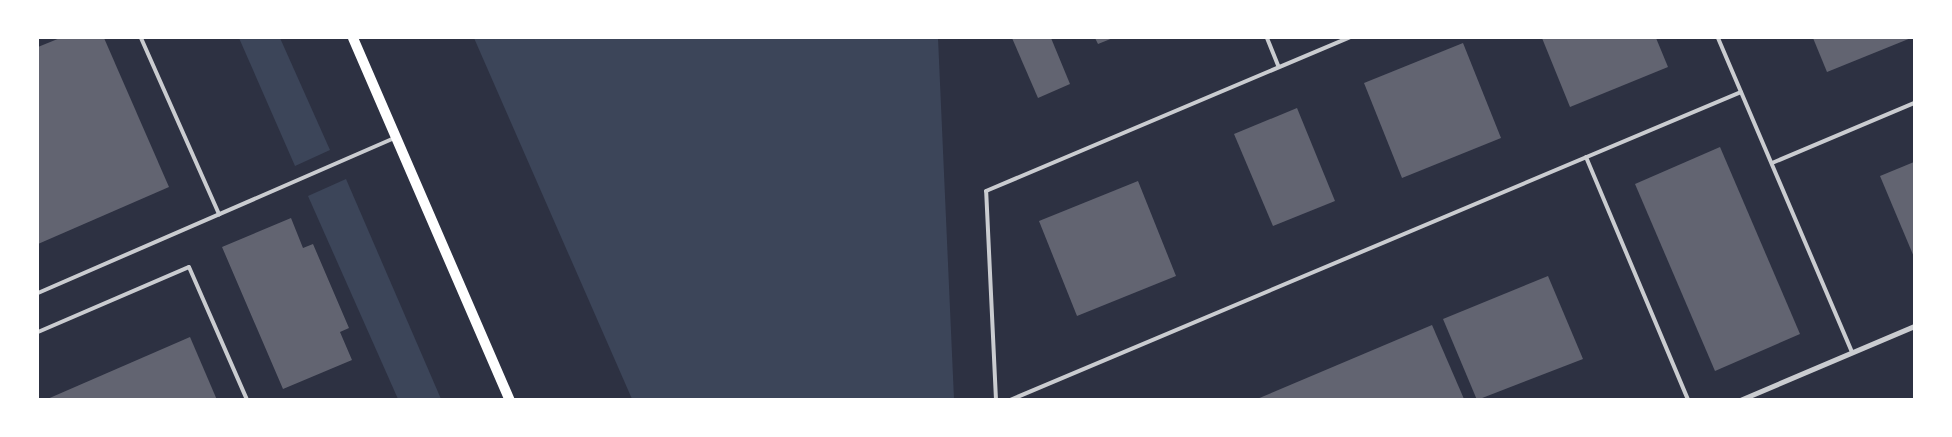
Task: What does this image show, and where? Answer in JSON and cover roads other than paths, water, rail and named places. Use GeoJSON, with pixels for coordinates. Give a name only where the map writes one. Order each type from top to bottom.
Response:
{"type":"FeatureCollection","features":[{"type":"Feature","properties":{"kind":"main road"},"geometry":{"type":"LineString","coordinates":[[353,38],[510,400]]}},
{"type":"Feature","properties":{"kind":"street"},"geometry":{"type":"LineString","coordinates":[[1740,400],[1914,326]]}},
{"type":"Feature","properties":{"kind":"lane"},"geometry":{"type":"LineString","coordinates":[[141,38],[219,214]]}},
{"type":"Feature","properties":{"kind":"lane"},"geometry":{"type":"LineString","coordinates":[[1267,38],[1279,67]]}},
{"type":"Feature","properties":{"kind":"lane"},"geometry":{"type":"LineString","coordinates":[[996,400],[986,191],[1349,38]]}},
{"type":"Feature","properties":{"kind":"lane"},"geometry":{"type":"LineString","coordinates":[[1718,38],[1852,352]]}},
{"type":"Feature","properties":{"kind":"lane"},"geometry":{"type":"LineString","coordinates":[[1010,400],[1741,92]]}},
{"type":"Feature","properties":{"kind":"lane"},"geometry":{"type":"LineString","coordinates":[[1772,163],[1914,103]]}},
{"type":"Feature","properties":{"kind":"lane"},"geometry":{"type":"LineString","coordinates":[[38,293],[396,138]]}},
{"type":"Feature","properties":{"kind":"lane"},"geometry":{"type":"LineString","coordinates":[[1586,157],[1688,400]]}},
{"type":"Feature","properties":{"kind":"lane"},"geometry":{"type":"LineString","coordinates":[[38,332],[189,266],[247,400]]}}]}
